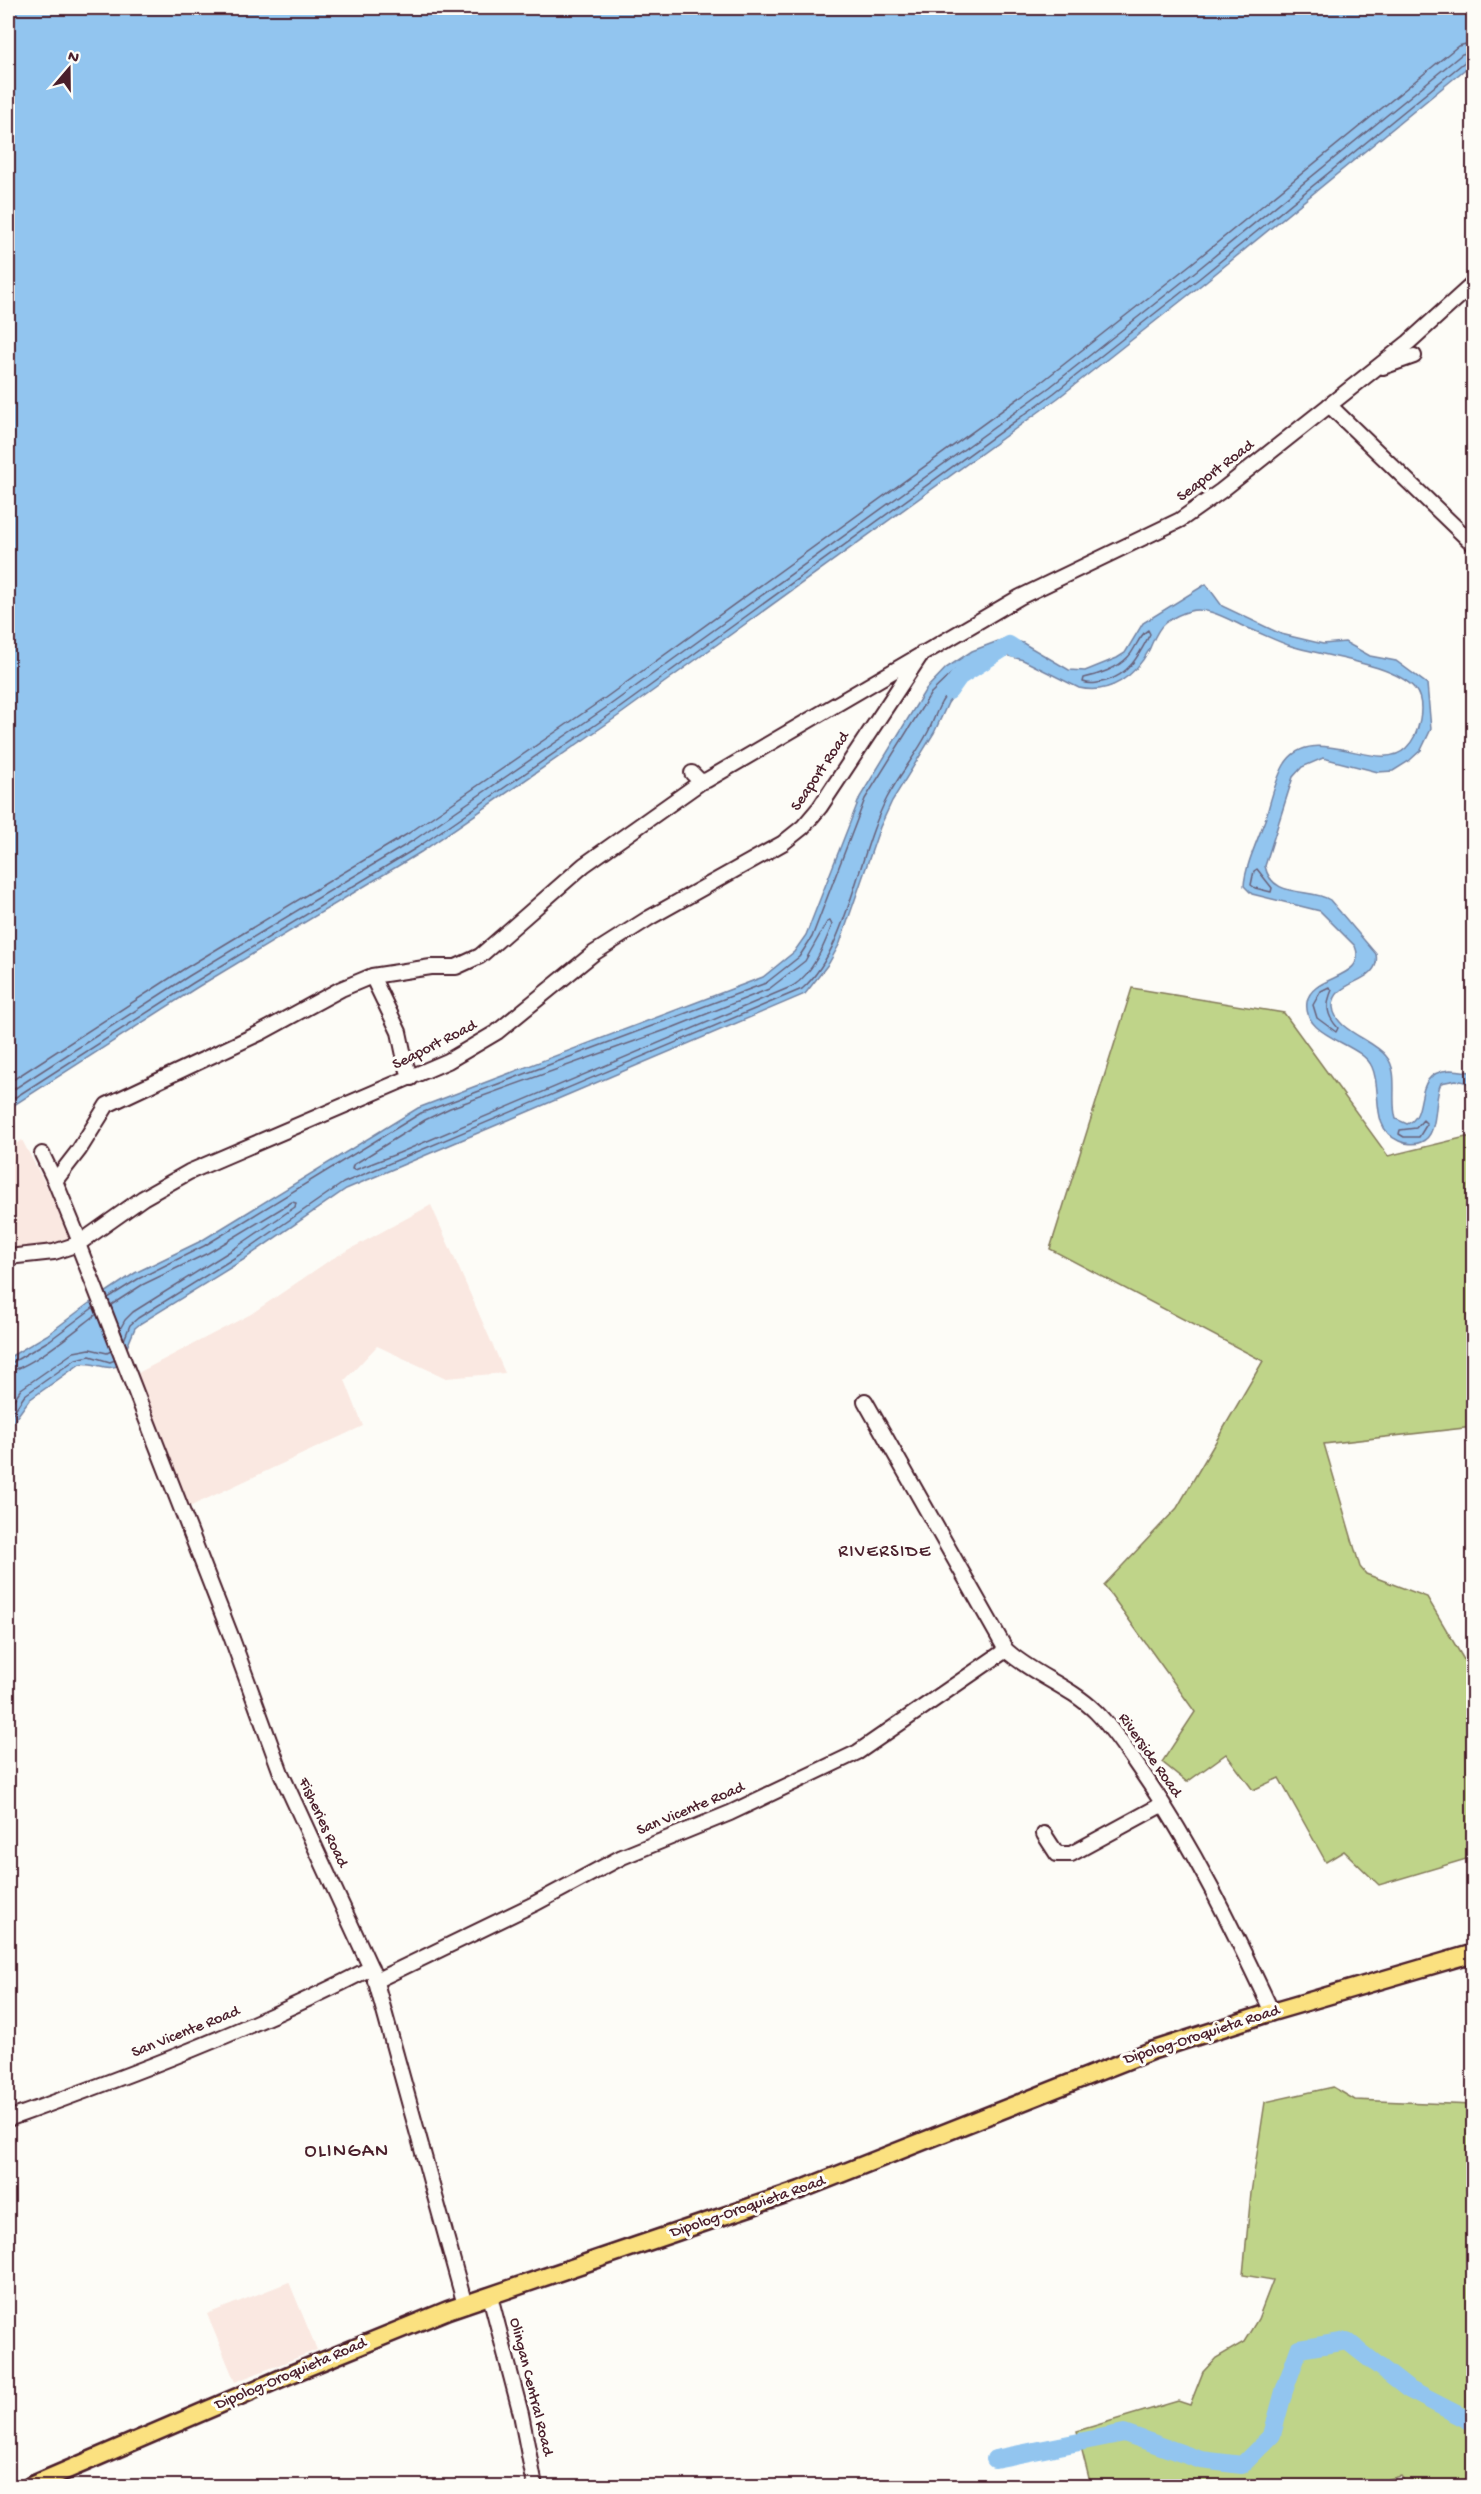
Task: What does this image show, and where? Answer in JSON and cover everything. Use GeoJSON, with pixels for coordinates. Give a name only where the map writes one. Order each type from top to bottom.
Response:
{"type":"FeatureCollection","features":[{"type":"Feature","properties":{"kind":"main road","name":"Dipolog-Oroquieta Road"},"geometry":{"type":"LineString","coordinates":[[30,2487],[291,2374],[465,2305],[800,2190],[1151,2051],[1272,2012],[1473,1953]]}},
{"type":"Feature","properties":{"kind":"street","name":"Seaport Road"},"geometry":{"type":"LineString","coordinates":[[8,1257],[54,1252],[79,1243],[143,1198],[189,1172],[448,1061],[497,1032],[594,953],[660,912],[783,843],[803,827],[820,807],[922,652],[1020,597],[1180,520],[1221,491],[1436,320],[1473,283]]}},
{"type":"Feature","properties":{"kind":"street"},"geometry":{"type":"LineString","coordinates":[[1370,373],[1414,356]]}},
{"type":"Feature","properties":{"kind":"street"},"geometry":{"type":"LineString","coordinates":[[1329,405],[1473,545]]}},
{"type":"Feature","properties":{"kind":"street"},"geometry":{"type":"LineString","coordinates":[[55,1181],[79,1150],[106,1105],[260,1033],[341,989],[372,976],[431,967],[456,967],[480,956],[584,866],[697,778],[720,773],[922,652]]}},
{"type":"Feature","properties":{"kind":"street"},"geometry":{"type":"LineString","coordinates":[[372,976],[399,1032],[411,1078]]}},
{"type":"Feature","properties":{"kind":"street","name":"Fisheries Road"},"geometry":{"type":"LineString","coordinates":[[42,1154],[55,1181],[88,1272],[126,1362],[281,1773],[373,1974],[465,2305]]}},
{"type":"Feature","properties":{"kind":"street","name":"Riverside Road"},"geometry":{"type":"LineString","coordinates":[[865,1401],[1006,1650],[1025,1665],[1075,1695],[1095,1711],[1113,1731],[1163,1804],[1242,1949],[1272,2012]]}},
{"type":"Feature","properties":{"kind":"street","name":"San Vicente Road"},"geometry":{"type":"LineString","coordinates":[[8,2119],[204,2045],[373,1974],[534,1904],[622,1857],[730,1813],[858,1752],[1006,1650]]}},
{"type":"Feature","properties":{"kind":"street"},"geometry":{"type":"LineString","coordinates":[[1044,1834],[1057,1854],[1071,1854],[1163,1804]]}},
{"type":"Feature","properties":{"kind":"street","name":"Olingan Central Road"},"geometry":{"type":"LineString","coordinates":[[490,2296],[521,2414],[535,2487]]}},
{"type":"Feature","properties":{"kind":"shaded area"},"geometry":{"type":"Polygon","coordinates":[[[22,1140],[77,1243],[8,1256],[8,1149],[22,1140]]]}},
{"type":"Feature","properties":{"kind":"shaded area"},"geometry":{"type":"Polygon","coordinates":[[[431,1205],[505,1373],[446,1378],[377,1346],[345,1380],[363,1426],[187,1508],[136,1374],[251,1314],[330,1260],[431,1205]]]}},
{"type":"Feature","properties":{"kind":"shaded area"},"geometry":{"type":"Polygon","coordinates":[[[289,2282],[317,2350],[235,2382],[207,2314],[289,2282]]]}},
{"type":"Feature","properties":{"kind":"green space"},"geometry":{"type":"Polygon","coordinates":[[[1132,988],[1284,1013],[1388,1156],[1473,1137],[1473,1427],[1324,1444],[1360,1567],[1366,1574],[1427,1597],[1473,1675],[1473,1857],[1379,1885],[1344,1851],[1326,1862],[1279,1778],[1253,1790],[1226,1754],[1187,1782],[1162,1762],[1195,1712],[1104,1585],[1177,1508],[1263,1361],[1050,1249],[1132,988]]]}},
{"type":"Feature","properties":{"kind":"green space"},"geometry":{"type":"Polygon","coordinates":[[[1333,2087],[1355,2100],[1473,2105],[1473,2486],[1408,2486],[1401,2476],[1361,2486],[1091,2486],[1077,2431],[1178,2401],[1190,2405],[1203,2372],[1216,2358],[1244,2342],[1258,2319],[1273,2280],[1243,2275],[1251,2193],[1265,2102],[1333,2087]]]}},
{"type":"Feature","properties":{"kind":"water"},"geometry":{"type":"Polygon","coordinates":[[[8,8],[1473,8],[1474,62],[1205,282],[1058,398],[618,716],[421,852],[196,988],[8,1109],[8,8]]]}},
{"type":"Feature","properties":{"kind":"water"},"geometry":{"type":"Polygon","coordinates":[[[1206,584],[1222,606],[1281,634],[1323,644],[1345,642],[1370,656],[1396,661],[1427,684],[1431,729],[1421,750],[1393,771],[1378,772],[1323,758],[1302,767],[1293,777],[1265,866],[1269,877],[1275,884],[1330,900],[1376,954],[1376,964],[1372,971],[1340,991],[1333,1007],[1335,1015],[1347,1029],[1380,1050],[1390,1063],[1394,1078],[1396,1119],[1407,1124],[1414,1119],[1429,1078],[1437,1073],[1450,1070],[1473,1072],[1473,1084],[1456,1080],[1441,1083],[1434,1124],[1427,1138],[1419,1143],[1410,1144],[1390,1135],[1380,1118],[1377,1087],[1372,1067],[1356,1051],[1322,1032],[1308,1014],[1307,1002],[1311,993],[1318,986],[1354,965],[1357,957],[1355,946],[1320,911],[1252,894],[1244,886],[1250,861],[1284,765],[1296,752],[1311,747],[1327,747],[1379,756],[1394,755],[1406,748],[1415,736],[1421,711],[1419,695],[1405,680],[1392,673],[1291,646],[1218,614],[1204,610],[1190,611],[1162,626],[1137,668],[1120,681],[1101,689],[1079,688],[1023,660],[1009,656],[984,654],[968,665],[961,685],[948,703],[934,733],[892,801],[880,827],[840,943],[829,963],[805,994],[346,1189],[243,1260],[141,1323],[135,1328],[120,1364],[106,1367],[80,1364],[29,1400],[8,1429],[8,1358],[47,1335],[135,1273],[201,1241],[418,1108],[763,977],[794,952],[806,935],[860,797],[926,689],[946,668],[972,651],[1006,638],[1023,643],[1069,670],[1085,671],[1125,653],[1143,623],[1206,584]]]}},
{"type":"Feature","properties":{"kind":"waterway"},"geometry":{"type":"LineString","coordinates":[[949,691],[959,677],[1009,645],[1015,649]]}},
{"type":"Feature","properties":{"kind":"waterway"},"geometry":{"type":"LineString","coordinates":[[995,2459],[1124,2433],[1201,2460],[1242,2465],[1272,2435],[1299,2349],[1347,2341],[1408,2389],[1474,2423]]}},
{"type":"Feature","properties":{"kind":"district","name":"RIVERSIDE"},"geometry":{"type":"Point","coordinates":[885,1552]}},
{"type":"Feature","properties":{"kind":"district","name":"OLINGAN"},"geometry":{"type":"Point","coordinates":[347,2152]}}]}
